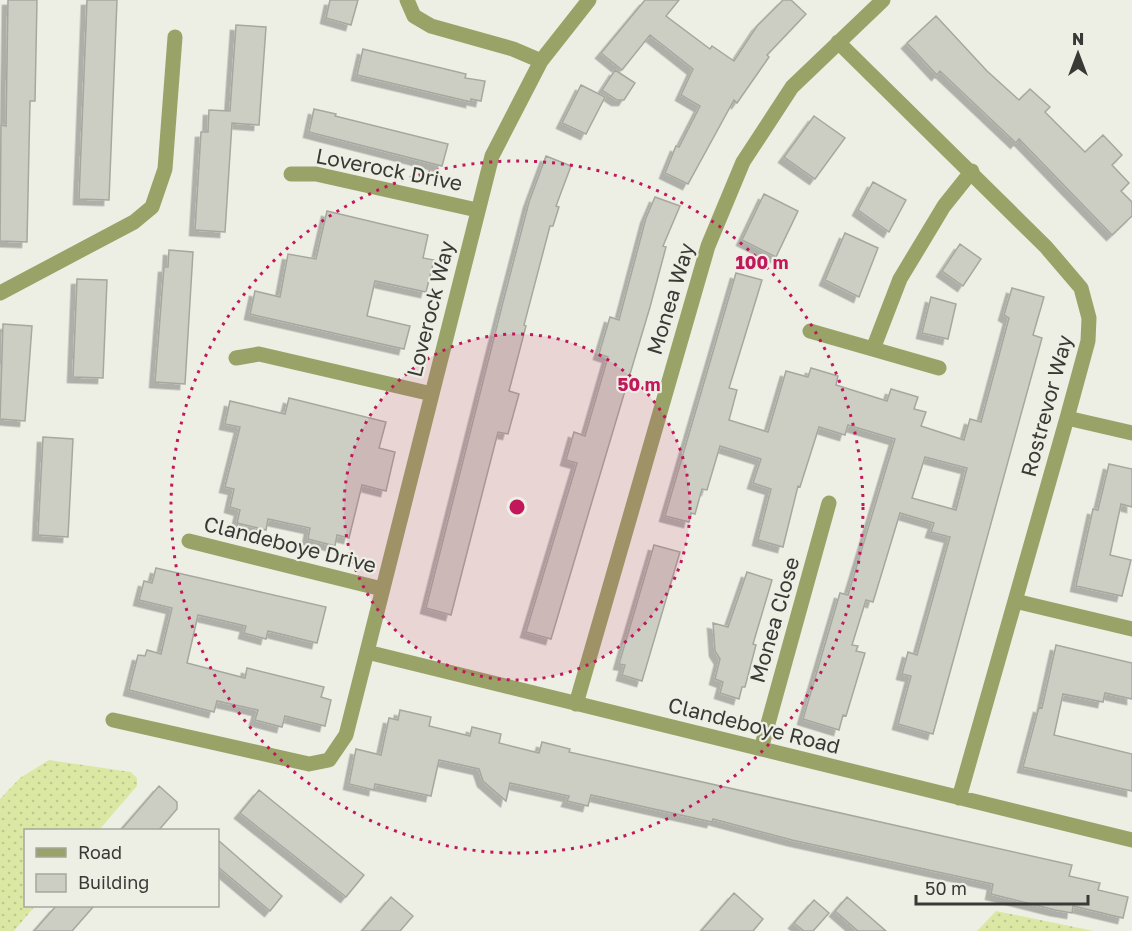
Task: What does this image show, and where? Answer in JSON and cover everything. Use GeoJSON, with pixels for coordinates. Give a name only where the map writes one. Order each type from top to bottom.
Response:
{"type":"FeatureCollection","features":[{"type":"Feature","properties":{"kind":"street"},"geometry":{"type":"LineString","coordinates":[[407,0],[414,16],[430,26],[513,49],[541,62]]}},
{"type":"Feature","properties":{"kind":"street","name":"Loverock Way"},"geometry":{"type":"LineString","coordinates":[[112,720],[309,764],[329,760],[346,735],[492,156],[541,62],[589,0]]}},
{"type":"Feature","properties":{"kind":"street"},"geometry":{"type":"LineString","coordinates":[[838,42],[882,0]]}},
{"type":"Feature","properties":{"kind":"street"},"geometry":{"type":"LineString","coordinates":[[0,293],[134,222],[152,207],[165,169],[175,37]]}},
{"type":"Feature","properties":{"kind":"street","name":"Rostrevor Way"},"geometry":{"type":"LineString","coordinates":[[838,42],[972,171],[1046,247],[1081,288],[1089,318],[1088,341],[959,798]]}},
{"type":"Feature","properties":{"kind":"street","name":"Monea Way"},"geometry":{"type":"LineString","coordinates":[[576,704],[708,246],[749,153],[792,87],[838,42]]}},
{"type":"Feature","properties":{"kind":"street"},"geometry":{"type":"LineString","coordinates":[[873,349],[900,279],[944,206],[972,171]]}},
{"type":"Feature","properties":{"kind":"street","name":"Loverock Drive"},"geometry":{"type":"LineString","coordinates":[[291,174],[316,174],[477,210]]}},
{"type":"Feature","properties":{"kind":"street"},"geometry":{"type":"LineString","coordinates":[[810,331],[939,368]]}},
{"type":"Feature","properties":{"kind":"street"},"geometry":{"type":"LineString","coordinates":[[236,358],[259,354],[432,394]]}},
{"type":"Feature","properties":{"kind":"street"},"geometry":{"type":"LineString","coordinates":[[1067,418],[1132,433]]}},
{"type":"Feature","properties":{"kind":"street","name":"Monea Close"},"geometry":{"type":"LineString","coordinates":[[761,749],[829,503]]}},
{"type":"Feature","properties":{"kind":"street","name":"Clandeboye Drive"},"geometry":{"type":"LineString","coordinates":[[189,541],[382,589]]}},
{"type":"Feature","properties":{"kind":"street"},"geometry":{"type":"LineString","coordinates":[[1015,601],[1132,629]]}},
{"type":"Feature","properties":{"kind":"street","name":"Clandeboye Road"},"geometry":{"type":"LineString","coordinates":[[367,652],[1132,840]]}},
{"type":"Feature","properties":{"kind":"green space"},"geometry":{"type":"Polygon","coordinates":[[[49,760],[131,772],[137,778],[137,786],[100,829],[24,829],[24,907],[34,907],[14,931],[0,931],[0,799],[20,778],[49,760]]]}},
{"type":"Feature","properties":{"kind":"green space"},"geometry":{"type":"Polygon","coordinates":[[[996,911],[1094,931],[977,931],[996,911]]]}},
{"type":"Feature","properties":{"kind":"building"},"geometry":{"type":"Polygon","coordinates":[[[8,0],[37,0],[35,101],[30,101],[27,242],[0,241],[1,125],[6,126],[8,0]]]}},
{"type":"Feature","properties":{"kind":"building"},"geometry":{"type":"Polygon","coordinates":[[[87,0],[117,0],[109,200],[79,199],[87,0]]]}},
{"type":"Feature","properties":{"kind":"building"},"geometry":{"type":"Polygon","coordinates":[[[330,0],[358,0],[351,25],[326,18],[330,0]]]}},
{"type":"Feature","properties":{"kind":"building"},"geometry":{"type":"Polygon","coordinates":[[[645,0],[679,0],[666,16],[710,49],[712,46],[734,61],[757,26],[783,0],[791,0],[806,14],[767,55],[769,57],[737,103],[734,100],[688,184],[665,173],[676,146],[679,147],[700,106],[681,95],[693,69],[650,35],[622,70],[601,53],[645,0]]]}},
{"type":"Feature","properties":{"kind":"building"},"geometry":{"type":"Polygon","coordinates":[[[936,16],[987,71],[1019,100],[1030,89],[1050,107],[1045,112],[1085,152],[1103,135],[1122,155],[1112,165],[1129,183],[1121,191],[1132,202],[1132,216],[1112,235],[1019,139],[1016,143],[940,71],[937,75],[907,43],[936,16]]]}},
{"type":"Feature","properties":{"kind":"building"},"geometry":{"type":"Polygon","coordinates":[[[236,25],[266,27],[259,125],[232,123],[225,232],[195,230],[201,132],[208,132],[209,110],[230,111],[236,25]]]}},
{"type":"Feature","properties":{"kind":"building"},"geometry":{"type":"Polygon","coordinates":[[[363,49],[466,74],[465,78],[485,81],[481,101],[471,99],[471,102],[357,75],[363,49]]]}},
{"type":"Feature","properties":{"kind":"building"},"geometry":{"type":"Polygon","coordinates":[[[615,70],[635,83],[624,100],[617,100],[602,90],[615,70]]]}},
{"type":"Feature","properties":{"kind":"building"},"geometry":{"type":"Polygon","coordinates":[[[581,85],[605,97],[586,134],[562,123],[581,85]]]}},
{"type":"Feature","properties":{"kind":"building"},"geometry":{"type":"Polygon","coordinates":[[[314,109],[448,144],[442,166],[309,132],[314,109]]]}},
{"type":"Feature","properties":{"kind":"building"},"geometry":{"type":"Polygon","coordinates":[[[814,116],[845,138],[815,179],[784,157],[814,116]]]}},
{"type":"Feature","properties":{"kind":"building"},"geometry":{"type":"Polygon","coordinates":[[[546,156],[571,166],[556,206],[559,207],[553,226],[550,226],[524,325],[526,326],[509,391],[519,394],[508,434],[498,432],[451,615],[426,608],[529,202],[546,156]]]}},
{"type":"Feature","properties":{"kind":"building"},"geometry":{"type":"Polygon","coordinates":[[[873,182],[906,200],[889,232],[858,210],[873,182]]]}},
{"type":"Feature","properties":{"kind":"building"},"geometry":{"type":"Polygon","coordinates":[[[764,194],[798,211],[776,257],[742,240],[764,194]]]}},
{"type":"Feature","properties":{"kind":"building"},"geometry":{"type":"Polygon","coordinates":[[[655,197],[680,206],[663,246],[666,247],[650,307],[551,639],[526,632],[577,463],[566,460],[574,432],[585,436],[608,357],[599,354],[610,317],[619,320],[646,218],[655,197]]]}},
{"type":"Feature","properties":{"kind":"building"},"geometry":{"type":"Polygon","coordinates":[[[327,211],[428,235],[423,258],[434,260],[426,292],[375,281],[367,316],[410,326],[404,349],[250,314],[255,291],[280,297],[288,254],[316,259],[327,211]]]}},
{"type":"Feature","properties":{"kind":"building"},"geometry":{"type":"Polygon","coordinates":[[[845,233],[878,248],[859,297],[825,280],[845,233]]]}},
{"type":"Feature","properties":{"kind":"building"},"geometry":{"type":"Polygon","coordinates":[[[960,244],[981,259],[963,286],[942,271],[960,244]]]}},
{"type":"Feature","properties":{"kind":"building"},"geometry":{"type":"Polygon","coordinates":[[[169,250],[193,252],[185,384],[155,382],[164,267],[168,267],[169,250]]]}},
{"type":"Feature","properties":{"kind":"building"},"geometry":{"type":"Polygon","coordinates":[[[736,273],[762,280],[729,388],[737,390],[729,420],[768,432],[786,371],[808,377],[811,368],[838,376],[836,385],[887,401],[891,389],[918,397],[914,409],[926,412],[921,426],[964,440],[970,419],[981,422],[1009,318],[1004,315],[1012,288],[1044,297],[1033,335],[1042,338],[933,734],[898,724],[911,676],[902,674],[908,652],[917,655],[950,537],[931,532],[934,523],[900,513],[873,602],[866,600],[852,645],[858,646],[856,651],[865,653],[846,716],[843,715],[839,730],[803,719],[840,593],[848,595],[895,439],[848,425],[845,435],[819,427],[800,487],[798,486],[783,547],[758,540],[771,489],[753,483],[761,459],[720,446],[707,490],[702,489],[695,514],[691,513],[689,522],[665,516],[736,273]],[[925,457],[912,498],[956,510],[967,468],[925,457]]]}},
{"type":"Feature","properties":{"kind":"building"},"geometry":{"type":"Polygon","coordinates":[[[77,279],[107,280],[103,378],[73,377],[77,279]]]}},
{"type":"Feature","properties":{"kind":"building"},"geometry":{"type":"Polygon","coordinates":[[[931,297],[956,304],[948,339],[922,333],[931,297]]]}},
{"type":"Feature","properties":{"kind":"building"},"geometry":{"type":"Polygon","coordinates":[[[3,324],[32,326],[25,421],[0,419],[3,324]]]}},
{"type":"Feature","properties":{"kind":"building"},"geometry":{"type":"Polygon","coordinates":[[[289,398],[386,422],[379,448],[395,452],[386,491],[362,485],[349,538],[337,535],[335,546],[308,539],[310,528],[268,519],[266,530],[237,523],[240,510],[230,507],[234,489],[225,487],[240,427],[225,424],[230,401],[285,414],[289,398]]]}},
{"type":"Feature","properties":{"kind":"building"},"geometry":{"type":"Polygon","coordinates":[[[43,437],[73,439],[68,537],[38,535],[43,437]]]}},
{"type":"Feature","properties":{"kind":"building"},"geometry":{"type":"Polygon","coordinates":[[[1109,464],[1132,469],[1132,507],[1121,504],[1110,555],[1131,560],[1122,596],[1076,586],[1093,509],[1098,510],[1109,464]]]}},
{"type":"Feature","properties":{"kind":"building"},"geometry":{"type":"Polygon","coordinates":[[[654,545],[680,552],[642,681],[622,675],[625,665],[619,664],[654,545]]]}},
{"type":"Feature","properties":{"kind":"building"},"geometry":{"type":"Polygon","coordinates":[[[156,568],[326,607],[317,643],[268,631],[266,639],[244,633],[246,626],[198,615],[187,663],[245,678],[247,668],[324,687],[321,697],[331,700],[325,726],[285,716],[282,727],[255,720],[258,710],[217,701],[214,712],[129,690],[138,655],[145,656],[147,650],[161,654],[172,608],[139,600],[144,581],[152,583],[156,568]]]}},
{"type":"Feature","properties":{"kind":"building"},"geometry":{"type":"Polygon","coordinates":[[[747,572],[772,580],[753,644],[756,645],[745,687],[742,687],[739,699],[720,693],[723,682],[715,679],[720,659],[715,651],[713,623],[728,627],[747,572]]]}},
{"type":"Feature","properties":{"kind":"building"},"geometry":{"type":"Polygon","coordinates":[[[1056,645],[1132,663],[1132,699],[1105,693],[1103,702],[1063,694],[1054,735],[1132,754],[1132,791],[1023,767],[1039,707],[1042,708],[1056,645]]]}},
{"type":"Feature","properties":{"kind":"building"},"geometry":{"type":"Polygon","coordinates":[[[400,710],[431,717],[429,726],[470,736],[472,727],[501,734],[499,743],[539,753],[542,742],[570,749],[569,752],[1072,865],[1069,876],[1100,883],[1098,890],[1128,897],[1123,918],[1073,906],[1072,913],[1055,910],[991,894],[993,884],[792,840],[713,819],[712,822],[591,795],[588,806],[567,801],[569,796],[510,783],[506,801],[483,781],[479,769],[439,760],[431,796],[375,784],[374,790],[349,784],[356,749],[381,755],[389,718],[398,720],[400,710]]]}},
{"type":"Feature","properties":{"kind":"building"},"geometry":{"type":"Polygon","coordinates":[[[159,786],[177,802],[177,809],[160,829],[122,829],[159,786]]]}},
{"type":"Feature","properties":{"kind":"building"},"geometry":{"type":"Polygon","coordinates":[[[259,790],[364,875],[346,897],[240,813],[259,790]]]}},
{"type":"Feature","properties":{"kind":"building"},"geometry":{"type":"Polygon","coordinates":[[[219,841],[282,896],[270,911],[219,868],[219,841]]]}},
{"type":"Feature","properties":{"kind":"building"},"geometry":{"type":"Polygon","coordinates":[[[734,893],[763,919],[753,931],[701,931],[734,893]]]}},
{"type":"Feature","properties":{"kind":"building"},"geometry":{"type":"Polygon","coordinates":[[[391,897],[413,916],[400,931],[362,931],[391,897]]]}},
{"type":"Feature","properties":{"kind":"building"},"geometry":{"type":"Polygon","coordinates":[[[847,897],[886,931],[858,931],[835,911],[847,897]]]}},
{"type":"Feature","properties":{"kind":"building"},"geometry":{"type":"Polygon","coordinates":[[[814,900],[829,913],[813,931],[804,931],[794,923],[814,900]]]}},
{"type":"Feature","properties":{"kind":"building"},"geometry":{"type":"Polygon","coordinates":[[[55,907],[93,907],[72,931],[34,931],[55,907]]]}}]}
